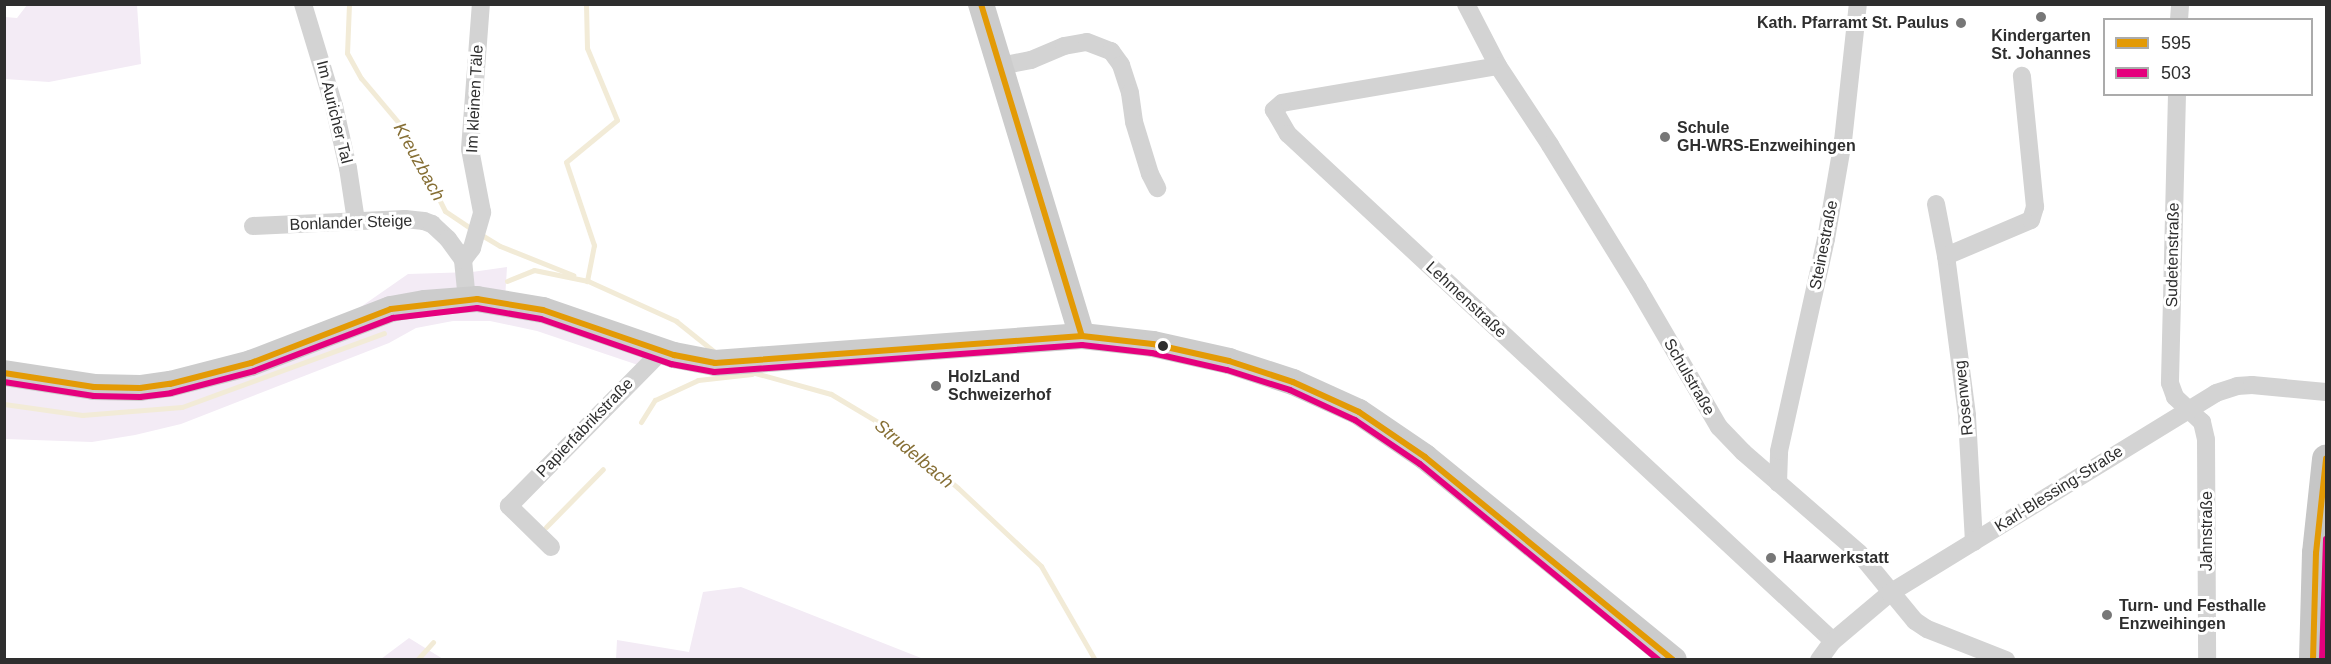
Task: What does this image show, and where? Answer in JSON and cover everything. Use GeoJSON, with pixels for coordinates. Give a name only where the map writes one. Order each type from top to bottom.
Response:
{"type":"FeatureCollection","features":[{"type":"Feature","properties":{"kind":"main road"},"geometry":{"type":"LineString","coordinates":[[2313,660],[2316,553],[2326,459]]}},
{"type":"Feature","properties":{"kind":"street","name":"Im Auricher Tal"},"geometry":{"type":"LineString","coordinates":[[303,4],[334,106],[348,168],[356,221]]}},
{"type":"Feature","properties":{"kind":"street","name":"Im kleinen Täle"},"geometry":{"type":"LineString","coordinates":[[468,254],[482,212],[470,149],[481,4]]}},
{"type":"Feature","properties":{"kind":"street"},"geometry":{"type":"LineString","coordinates":[[981,4],[1082,336]]}},
{"type":"Feature","properties":{"kind":"street","name":"Schulstraße"},"geometry":{"type":"LineString","coordinates":[[1466,4],[1498,66],[1603,231],[1719,428],[1859,553],[1915,621],[1927,629],[2006,660]]}},
{"type":"Feature","properties":{"kind":"street","name":"Steinestraße"},"geometry":{"type":"LineString","coordinates":[[1778,483],[1779,452],[1826,239],[1843,141],[1858,4]]}},
{"type":"Feature","properties":{"kind":"street"},"geometry":{"type":"LineString","coordinates":[[1000,66],[1031,60],[1064,46],[1087,42],[1111,51],[1121,65],[1130,93],[1134,122],[1150,174],[1157,188]]}},
{"type":"Feature","properties":{"kind":"street","name":"Lehmenstraße"},"geometry":{"type":"LineString","coordinates":[[1498,66],[1282,103],[1274,110],[1288,134],[1833,641]]}},
{"type":"Feature","properties":{"kind":"street"},"geometry":{"type":"LineString","coordinates":[[1946,256],[2031,220],[2035,207],[2022,76]]}},
{"type":"Feature","properties":{"kind":"street","name":"Sudetenstraße"},"geometry":{"type":"LineString","coordinates":[[2177,96],[2170,383],[2175,397],[2189,408]]}},
{"type":"Feature","properties":{"kind":"street","name":"Rosenweg"},"geometry":{"type":"LineString","coordinates":[[1936,204],[1946,256],[1967,415],[1974,542]]}},
{"type":"Feature","properties":{"kind":"street","name":"Bonlander Steige"},"geometry":{"type":"LineString","coordinates":[[253,226],[356,221],[424,221],[432,224],[468,254]]}},
{"type":"Feature","properties":{"kind":"street"},"geometry":{"type":"LineString","coordinates":[[466,300],[468,254]]}},
{"type":"Feature","properties":{"kind":"street"},"geometry":{"type":"LineString","coordinates":[[4,373],[94,387],[140,388],[170,384],[261,359],[392,309],[424,303],[466,300],[486,300],[543,310],[662,351],[704,362],[748,363],[1082,336],[1153,344],[1229,361],[1293,382],[1359,412],[1425,458],[1674,660]]}},
{"type":"Feature","properties":{"kind":"street","name":"Papierfabrikstraße"},"geometry":{"type":"LineString","coordinates":[[541,538],[509,506],[662,351]]}},
{"type":"Feature","properties":{"kind":"street","name":"Karl-Blessing-Straße"},"geometry":{"type":"LineString","coordinates":[[1819,660],[1833,641],[1890,593],[2189,408],[2226,388],[2237,386],[2326,392]]}},
{"type":"Feature","properties":{"kind":"street","name":"Jahnstraße"},"geometry":{"type":"LineString","coordinates":[[2189,408],[2202,422],[2206,440],[2207,660]]}},
{"type":"Feature","properties":{"kind":"shaded area"},"geometry":{"type":"Polygon","coordinates":[[[27,5],[137,5],[141,64],[49,82],[5,79],[5,17],[17,18],[27,5]]]}},
{"type":"Feature","properties":{"kind":"shaded area"},"geometry":{"type":"Polygon","coordinates":[[[507,267],[504,316],[564,327],[649,355],[641,366],[537,331],[490,321],[453,321],[416,328],[389,343],[181,424],[92,442],[5,439],[4,380],[117,395],[329,329],[408,274],[472,272],[507,267]]]}},
{"type":"Feature","properties":{"kind":"shaded area"},"geometry":{"type":"Polygon","coordinates":[[[741,587],[923,659],[616,659],[617,640],[689,652],[703,592],[741,587]]]}},
{"type":"Feature","properties":{"kind":"shaded area"},"geometry":{"type":"Polygon","coordinates":[[[409,638],[443,659],[381,659],[409,638]]]}},
{"type":"Feature","properties":{"kind":"waterway","name":"Kreuzbach"},"geometry":{"type":"LineString","coordinates":[[349,4],[347,53],[361,78],[404,129],[445,211],[472,229]]}},
{"type":"Feature","properties":{"kind":"waterway"},"geometry":{"type":"LineString","coordinates":[[586,4],[587,48],[617,120],[566,162],[594,245],[587,281]]}},
{"type":"Feature","properties":{"kind":"waterway","name":"Kreuzbach"},"geometry":{"type":"LineString","coordinates":[[480,234],[500,246],[573,275]]}},
{"type":"Feature","properties":{"kind":"waterway","name":"Strudelbach"},"geometry":{"type":"LineString","coordinates":[[507,281],[534,270],[588,281],[676,321],[716,353]]}},
{"type":"Feature","properties":{"kind":"waterway","name":"Strudelbach"},"geometry":{"type":"LineString","coordinates":[[4,404],[82,415],[182,407],[384,333]]}},
{"type":"Feature","properties":{"kind":"waterway","name":"Strudelbach"},"geometry":{"type":"LineString","coordinates":[[748,371],[831,394],[888,428],[958,488],[1041,566],[1095,660]]}},
{"type":"Feature","properties":{"kind":"waterway"},"geometry":{"type":"LineString","coordinates":[[641,422],[655,400],[698,380],[752,374]]}},
{"type":"Feature","properties":{"kind":"waterway"},"geometry":{"type":"LineString","coordinates":[[546,527],[603,469]]}},
{"type":"Feature","properties":{"kind":"waterway"},"geometry":{"type":"LineString","coordinates":[[417,660],[433,642]]}},
{"type":"Feature","properties":{"kind":"transit line","name":"595"},"geometry":{"type":"LineString","coordinates":[[981,4],[1082,336]]}},
{"type":"Feature","properties":{"kind":"transit line","name":"595"},"geometry":{"type":"LineString","coordinates":[[4,373],[94,387],[140,388],[170,384],[251,363],[391,309],[477,299],[543,310],[674,355],[715,363],[1082,336],[1153,344],[1229,361],[1293,382],[1359,412],[1425,457],[1673,660]]}},
{"type":"Feature","properties":{"kind":"transit line","name":"503"},"geometry":{"type":"LineString","coordinates":[[4,382],[94,396],[140,397],[171,393],[254,371],[393,318],[477,308],[541,319],[671,364],[714,372],[1082,345],[1152,353],[1227,370],[1290,390],[1355,420],[1420,464],[1659,660]]}},
{"type":"Feature","properties":{"kind":"transit line","name":"595"},"geometry":{"type":"LineString","coordinates":[[2313,660],[2316,553],[2326,459]]}},
{"type":"Feature","properties":{"kind":"transit line","name":"503"},"geometry":{"type":"LineString","coordinates":[[2322,660],[2326,539]]}},
{"type":"Feature","properties":{"kind":"place","name":"Kindergarten St. Johannes"},"geometry":{"type":"Point","coordinates":[2041,17]}},
{"type":"Feature","properties":{"kind":"place","name":"Kath. Pfarramt St. Paulus"},"geometry":{"type":"Point","coordinates":[1961,23]}},
{"type":"Feature","properties":{"kind":"place","name":"Schule GH-WRS-Enzweihingen"},"geometry":{"type":"Point","coordinates":[1665,137]}},
{"type":"Feature","properties":{"kind":"place","name":"HolzLand Schweizerhof"},"geometry":{"type":"Point","coordinates":[936,386]}},
{"type":"Feature","properties":{"kind":"place","name":"Haarwerkstatt"},"geometry":{"type":"Point","coordinates":[1771,558]}},
{"type":"Feature","properties":{"kind":"place","name":"Turn- und Festhalle Enzweihingen"},"geometry":{"type":"Point","coordinates":[2107,615]}}]}
